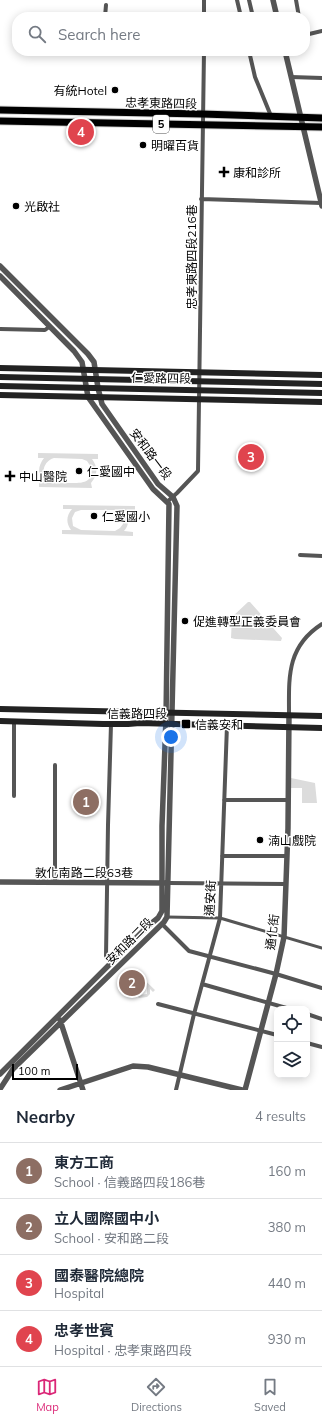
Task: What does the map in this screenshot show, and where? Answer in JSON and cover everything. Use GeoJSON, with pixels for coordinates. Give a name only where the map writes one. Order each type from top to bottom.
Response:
{"type":"FeatureCollection","features":[{"type":"Feature","properties":{"kind":"main road","name":"忠孝東路四段"},"geometry":{"type":"LineString","coordinates":[[0,110],[322,118]]}},
{"type":"Feature","properties":{"kind":"main road","name":"忠孝東路四段"},"geometry":{"type":"LineString","coordinates":[[0,121],[322,127]]}},
{"type":"Feature","properties":{"kind":"main road","name":"仁愛路四段"},"geometry":{"type":"LineString","coordinates":[[0,368],[322,375]]}},
{"type":"Feature","properties":{"kind":"main road","name":"仁愛路四段"},"geometry":{"type":"LineString","coordinates":[[0,377],[322,384]]}},
{"type":"Feature","properties":{"kind":"main road","name":"仁愛路四段"},"geometry":{"type":"LineString","coordinates":[[0,386],[322,393]]}},
{"type":"Feature","properties":{"kind":"main road","name":"仁愛路四段"},"geometry":{"type":"LineString","coordinates":[[0,395],[322,402]]}},
{"type":"Feature","properties":{"kind":"main road","name":"信義路四段"},"geometry":{"type":"LineString","coordinates":[[0,709],[169,718],[289,715],[322,716]]}},
{"type":"Feature","properties":{"kind":"main road","name":"信義路四段"},"geometry":{"type":"LineString","coordinates":[[0,721],[111,724],[140,723],[169,718],[227,726],[322,728]]}},
{"type":"Feature","properties":{"kind":"street"},"geometry":{"type":"LineString","coordinates":[[204,0],[204,12]]}},
{"type":"Feature","properties":{"kind":"street"},"geometry":{"type":"LineString","coordinates":[[238,0],[240,12]]}},
{"type":"Feature","properties":{"kind":"street"},"geometry":{"type":"LineString","coordinates":[[249,0],[252,12]]}},
{"type":"Feature","properties":{"kind":"street"},"geometry":{"type":"LineString","coordinates":[[273,0],[276,12]]}},
{"type":"Feature","properties":{"kind":"street"},"geometry":{"type":"LineString","coordinates":[[296,0],[298,12]]}},
{"type":"Feature","properties":{"kind":"street"},"geometry":{"type":"LineString","coordinates":[[105,12],[106,5]]}},
{"type":"Feature","properties":{"kind":"street"},"geometry":{"type":"LineString","coordinates":[[310,34],[322,30]]}},
{"type":"Feature","properties":{"kind":"street","name":"忠孝東路四段216巷"},"geometry":{"type":"LineString","coordinates":[[167,502],[198,471],[204,56]]}},
{"type":"Feature","properties":{"kind":"street"},"geometry":{"type":"LineString","coordinates":[[250,56],[255,76],[271,116]]}},
{"type":"Feature","properties":{"kind":"street"},"geometry":{"type":"LineString","coordinates":[[201,199],[322,204],[286,56]]}},
{"type":"Feature","properties":{"kind":"street"},"geometry":{"type":"LineString","coordinates":[[291,77],[322,78]]}},
{"type":"Feature","properties":{"kind":"street","name":"安和路一段"},"geometry":{"type":"LineString","coordinates":[[0,266],[88,354],[94,362],[100,397],[106,412],[158,484],[173,497],[177,506],[169,718]]}},
{"type":"Feature","properties":{"kind":"street","name":"安和路一段"},"geometry":{"type":"LineString","coordinates":[[0,276],[74,351],[82,362],[88,397],[153,489],[167,502]]}},
{"type":"Feature","properties":{"kind":"street"},"geometry":{"type":"LineString","coordinates":[[0,330],[46,330],[49,327]]}},
{"type":"Feature","properties":{"kind":"street"},"geometry":{"type":"LineString","coordinates":[[167,502],[169,506],[169,718]]}},
{"type":"Feature","properties":{"kind":"street"},"geometry":{"type":"LineString","coordinates":[[300,555],[322,556]]}},
{"type":"Feature","properties":{"kind":"street"},"geometry":{"type":"LineString","coordinates":[[289,715],[290,672],[292,661],[296,651],[304,640],[313,630],[322,624]]}},
{"type":"Feature","properties":{"kind":"street","name":"通化街"},"geometry":{"type":"LineString","coordinates":[[245,1090],[276,974],[284,937],[289,773],[289,715]]}},
{"type":"Feature","properties":{"kind":"street","name":"安和路二段"},"geometry":{"type":"LineString","coordinates":[[0,1088],[13,1070],[162,924],[167,917],[166,883],[169,718]]}},
{"type":"Feature","properties":{"kind":"street"},"geometry":{"type":"LineString","coordinates":[[14,722],[14,796]]}},
{"type":"Feature","properties":{"kind":"street"},"geometry":{"type":"LineString","coordinates":[[106,956],[111,724]]}},
{"type":"Feature","properties":{"kind":"street","name":"通安街"},"geometry":{"type":"LineString","coordinates":[[176,1090],[194,1014],[220,918],[227,726]]}},
{"type":"Feature","properties":{"kind":"street"},"geometry":{"type":"LineString","coordinates":[[55,765],[55,882]]}},
{"type":"Feature","properties":{"kind":"street"},"geometry":{"type":"LineString","coordinates":[[224,800],[288,800]]}},
{"type":"Feature","properties":{"kind":"street"},"geometry":{"type":"LineString","coordinates":[[222,856],[287,856]]}},
{"type":"Feature","properties":{"kind":"street","name":"敦化南路二段63巷"},"geometry":{"type":"LineString","coordinates":[[0,882],[166,883]]}},
{"type":"Feature","properties":{"kind":"street"},"geometry":{"type":"LineString","coordinates":[[166,883],[286,884]]}},
{"type":"Feature","properties":{"kind":"street","name":"安和路二段"},"geometry":{"type":"LineString","coordinates":[[0,1074],[10,1062],[59,1016],[142,932],[158,918],[162,911],[166,883]]}},
{"type":"Feature","properties":{"kind":"street"},"geometry":{"type":"LineString","coordinates":[[167,917],[220,918],[322,948]]}},
{"type":"Feature","properties":{"kind":"street"},"geometry":{"type":"LineString","coordinates":[[162,924],[189,950],[322,988]]}},
{"type":"Feature","properties":{"kind":"street"},"geometry":{"type":"LineString","coordinates":[[202,984],[281,1006]]}},
{"type":"Feature","properties":{"kind":"street"},"geometry":{"type":"LineString","coordinates":[[158,1004],[238,1026],[274,1034]]}},
{"type":"Feature","properties":{"kind":"street"},"geometry":{"type":"LineString","coordinates":[[310,1015],[322,1019]]}},
{"type":"Feature","properties":{"kind":"street"},"geometry":{"type":"LineString","coordinates":[[59,1016],[83,1090]]}},
{"type":"Feature","properties":{"kind":"street"},"geometry":{"type":"LineString","coordinates":[[310,1044],[322,1047]]}},
{"type":"Feature","properties":{"kind":"street"},"geometry":{"type":"LineString","coordinates":[[60,1090],[132,1066],[148,1067],[242,1090]]}},
{"type":"Feature","properties":{"kind":"street"},"geometry":{"type":"LineString","coordinates":[[80,1090],[81,1083]]}},
{"type":"Feature","properties":{"kind":"shaded area"},"geometry":{"type":"Polygon","coordinates":[[[38,453],[98,454],[98,459],[92,459],[95,465],[96,474],[91,483],[92,488],[39,487],[39,483],[44,482],[40,476],[39,470],[40,464],[44,458],[38,458],[38,453]],[[54,458],[45,465],[45,476],[51,482],[55,483],[85,482],[90,477],[91,467],[87,461],[82,459],[54,458]]]}},
{"type":"Feature","properties":{"kind":"shaded area"},"geometry":{"type":"Polygon","coordinates":[[[63,505],[135,506],[135,511],[124,511],[128,521],[124,531],[133,532],[133,536],[62,534],[62,530],[71,530],[67,520],[72,509],[63,509],[63,505]],[[81,510],[75,512],[72,518],[73,526],[81,530],[115,531],[123,524],[122,515],[115,510],[81,510]]]}},
{"type":"Feature","properties":{"kind":"shaded area"},"geometry":{"type":"Polygon","coordinates":[[[248,602],[250,602],[282,638],[281,641],[231,638],[232,617],[248,602]]]}},
{"type":"Feature","properties":{"kind":"shaded area"},"geometry":{"type":"Polygon","coordinates":[[[291,778],[315,783],[317,803],[302,803],[302,788],[291,788],[291,778]]]}},
{"type":"Feature","properties":{"kind":"shaded area"},"geometry":{"type":"Polygon","coordinates":[[[80,794],[89,794],[90,812],[81,813],[80,794]]]}},
{"type":"Feature","properties":{"kind":"shaded area"},"geometry":{"type":"Polygon","coordinates":[[[132,968],[155,990],[153,992],[150,989],[150,994],[147,997],[139,998],[123,981],[125,972],[131,970],[132,968]],[[131,973],[127,975],[126,982],[139,995],[147,994],[147,987],[134,974],[131,973]]]}},
{"type":"Feature","properties":{"kind":"place","name":"有統Hotel"},"geometry":{"type":"Point","coordinates":[115,90]}},
{"type":"Feature","properties":{"kind":"place","name":"忠孝世賓"},"geometry":{"type":"Point","coordinates":[81,132]}},
{"type":"Feature","properties":{"kind":"place","name":"明曜百貨"},"geometry":{"type":"Point","coordinates":[143,145]}},
{"type":"Feature","properties":{"kind":"place","name":"康和診所"},"geometry":{"type":"Point","coordinates":[224,172]}},
{"type":"Feature","properties":{"kind":"place","name":"光啟社"},"geometry":{"type":"Point","coordinates":[16,206]}},
{"type":"Feature","properties":{"kind":"place","name":"國泰醫院總院"},"geometry":{"type":"Point","coordinates":[251,457]}},
{"type":"Feature","properties":{"kind":"place","name":"仁愛國中"},"geometry":{"type":"Point","coordinates":[79,471]}},
{"type":"Feature","properties":{"kind":"place","name":"中山醫院"},"geometry":{"type":"Point","coordinates":[10,476]}},
{"type":"Feature","properties":{"kind":"place","name":"仁愛國小"},"geometry":{"type":"Point","coordinates":[94,516]}},
{"type":"Feature","properties":{"kind":"place","name":"促進轉型正義委員會"},"geometry":{"type":"Point","coordinates":[185,621]}},
{"type":"Feature","properties":{"kind":"place","name":"信義安和"},"geometry":{"type":"Point","coordinates":[186,724]}},
{"type":"Feature","properties":{"kind":"place","name":"東方工商"},"geometry":{"type":"Point","coordinates":[86,802]}},
{"type":"Feature","properties":{"kind":"place","name":"湳山戲院"},"geometry":{"type":"Point","coordinates":[260,840]}},
{"type":"Feature","properties":{"kind":"place","name":"立人國際國中小"},"geometry":{"type":"Point","coordinates":[132,983]}}]}
